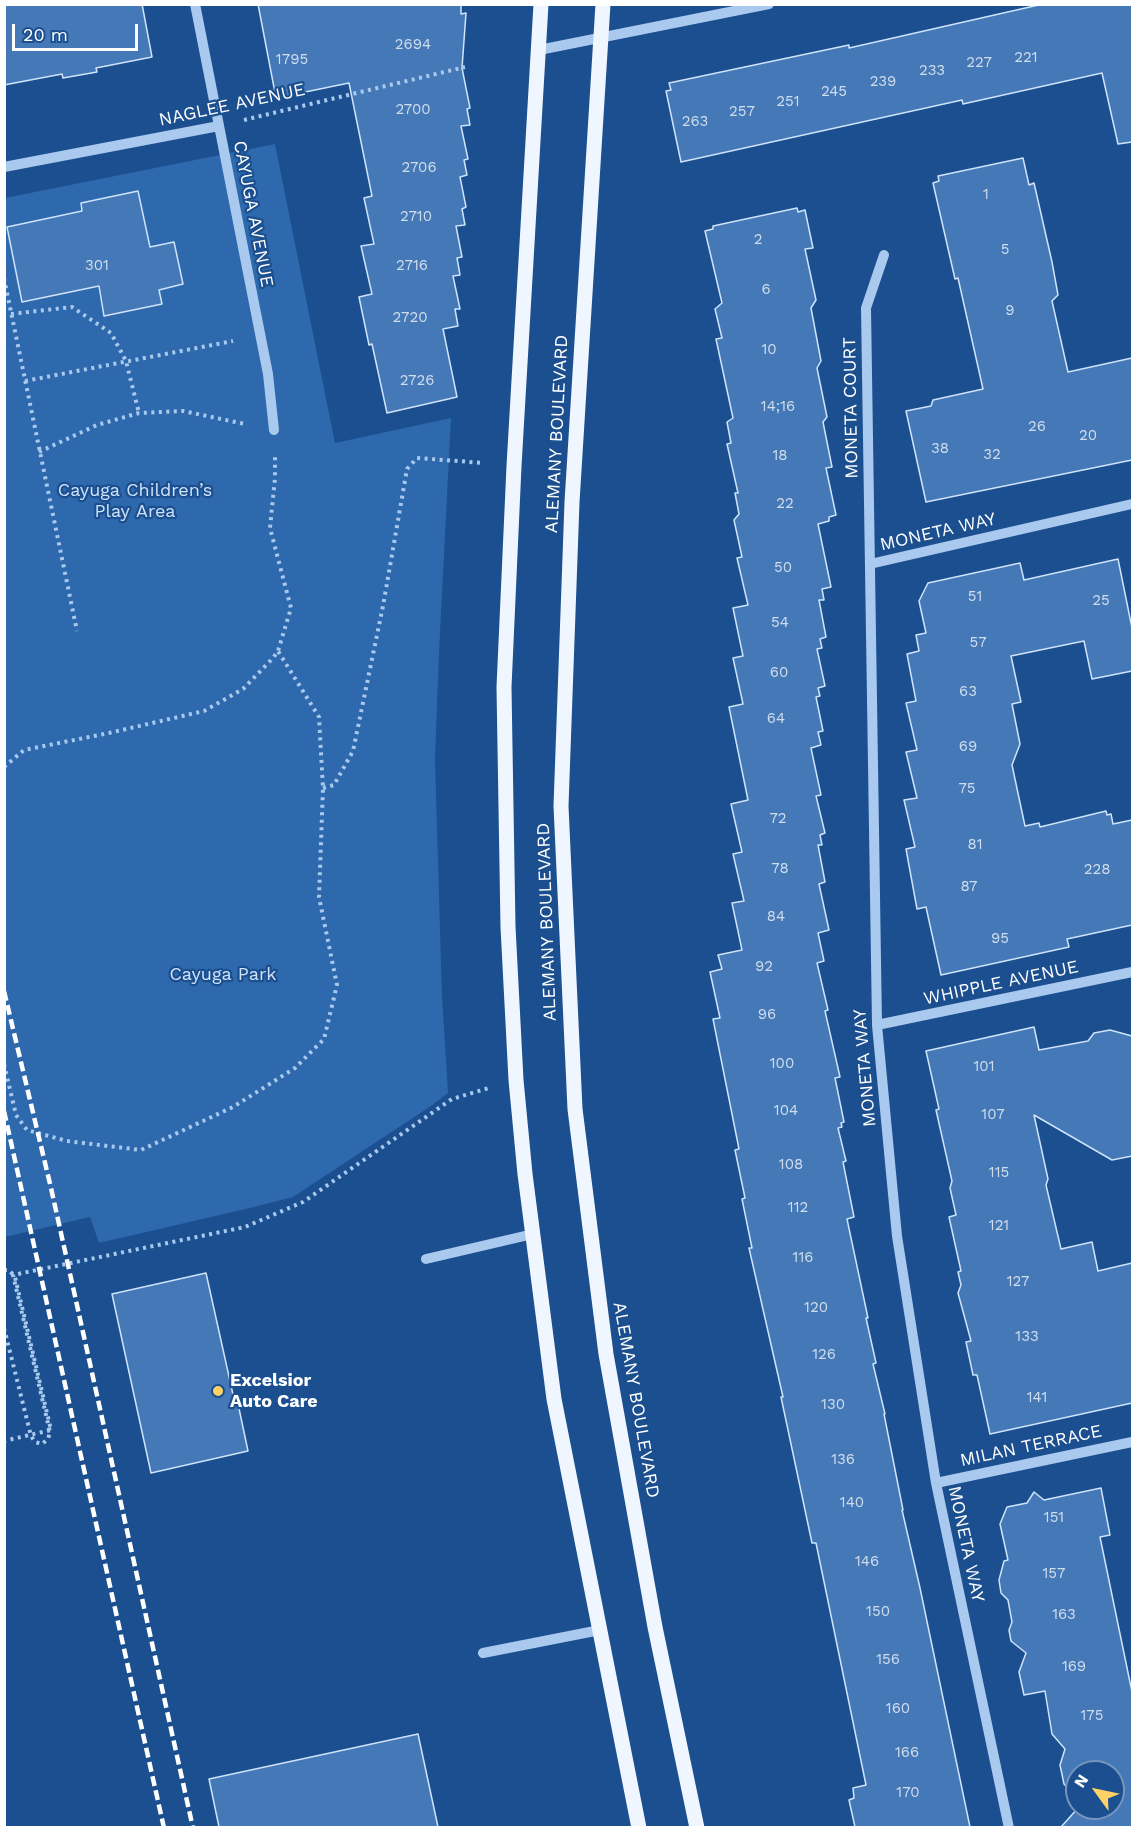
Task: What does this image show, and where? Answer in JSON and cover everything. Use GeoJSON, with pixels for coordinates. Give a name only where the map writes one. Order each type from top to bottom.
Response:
{"type":"FeatureCollection","features":[{"type":"Feature","properties":{"kind":"main road","name":"ALEMANY BOULEVARD"},"geometry":{"type":"LineString","coordinates":[[541,4],[514,466],[504,687],[508,927],[516,1080],[554,1398],[639,1827]]}},
{"type":"Feature","properties":{"kind":"main road","name":"ALEMANY BOULEVARD"},"geometry":{"type":"LineString","coordinates":[[603,4],[572,502],[561,806],[574,1109],[606,1354],[655,1627],[697,1827]]}},
{"type":"Feature","properties":{"kind":"street","name":"CAYUGA AVENUE"},"geometry":{"type":"LineString","coordinates":[[195,4],[261,336],[274,430]]}},
{"type":"Feature","properties":{"kind":"street"},"geometry":{"type":"LineString","coordinates":[[539,50],[769,4]]}},
{"type":"Feature","properties":{"kind":"street","name":"NAGLEE AVENUE"},"geometry":{"type":"LineString","coordinates":[[4,167],[219,126]]}},
{"type":"Feature","properties":{"kind":"street","name":"MONETA COURT"},"geometry":{"type":"LineString","coordinates":[[870,564],[867,308],[884,255]]}},
{"type":"Feature","properties":{"kind":"street","name":"MONETA WAY"},"geometry":{"type":"LineString","coordinates":[[1009,1827],[936,1483],[897,1236],[877,1026],[870,564],[1132,504]]}},
{"type":"Feature","properties":{"kind":"street","name":"WHIPPLE AVENUE"},"geometry":{"type":"LineString","coordinates":[[877,1026],[1132,972]]}},
{"type":"Feature","properties":{"kind":"street"},"geometry":{"type":"LineString","coordinates":[[426,1259],[533,1234]]}},
{"type":"Feature","properties":{"kind":"street","name":"MILAN TERRACE"},"geometry":{"type":"LineString","coordinates":[[936,1483],[1132,1442]]}},
{"type":"Feature","properties":{"kind":"street"},"geometry":{"type":"LineString","coordinates":[[483,1653],[600,1630]]}},
{"type":"Feature","properties":{"kind":"path","name":"NAGLEE AVENUE"},"geometry":{"type":"LineString","coordinates":[[219,126],[465,67]]}},
{"type":"Feature","properties":{"kind":"path"},"geometry":{"type":"LineString","coordinates":[[4,278],[77,631]]}},
{"type":"Feature","properties":{"kind":"path"},"geometry":{"type":"LineString","coordinates":[[11,314],[72,307],[111,333],[126,361],[139,413]]}},
{"type":"Feature","properties":{"kind":"path"},"geometry":{"type":"LineString","coordinates":[[25,381],[261,336]]}},
{"type":"Feature","properties":{"kind":"path"},"geometry":{"type":"LineString","coordinates":[[4,767],[24,750],[204,711],[243,689],[273,658],[278,651],[291,608],[270,528],[275,478],[274,430],[183,411],[139,413],[97,424],[39,452]]}},
{"type":"Feature","properties":{"kind":"path"},"geometry":{"type":"LineString","coordinates":[[323,788],[334,785],[353,751],[383,606],[407,469],[417,458],[514,466]]}},
{"type":"Feature","properties":{"kind":"path"},"geometry":{"type":"LineString","coordinates":[[4,1064],[16,1115],[27,1130],[67,1141],[141,1150],[233,1107],[295,1068],[324,1039],[338,985],[319,897],[323,788],[319,717],[278,651]]}},
{"type":"Feature","properties":{"kind":"path"},"geometry":{"type":"LineString","coordinates":[[4,1328],[31,1436],[35,1442],[42,1444],[48,1439],[50,1432],[13,1275],[245,1227],[303,1202],[452,1099],[516,1080]]}},
{"type":"Feature","properties":{"kind":"path"},"geometry":{"type":"LineString","coordinates":[[4,1270],[9,1270],[15,1277],[51,1430],[4,1441]]}},
{"type":"Feature","properties":{"kind":"green space","name":"Cayuga Park"},"geometry":{"type":"Polygon","coordinates":[[[275,144],[335,443],[451,418],[435,759],[442,997],[448,1093],[293,1197],[99,1243],[90,1217],[5,1237],[5,198],[275,144]]]}},
{"type":"Feature","properties":{"kind":"building"},"geometry":{"type":"Polygon","coordinates":[[[4,4],[142,4],[152,57],[96,68],[97,72],[63,78],[62,74],[4,85],[4,4]]]}},
{"type":"Feature","properties":{"kind":"building"},"geometry":{"type":"Polygon","coordinates":[[[258,4],[461,4],[461,14],[466,13],[462,68],[470,108],[467,109],[470,125],[461,126],[468,159],[464,160],[467,175],[460,177],[466,207],[462,209],[465,225],[456,226],[462,257],[457,258],[460,275],[453,276],[460,309],[455,309],[458,326],[443,329],[457,397],[387,413],[359,297],[372,294],[361,246],[374,244],[364,198],[372,196],[349,83],[276,98],[258,4]]]}},
{"type":"Feature","properties":{"kind":"building"},"geometry":{"type":"Polygon","coordinates":[[[1043,4],[1132,4],[1132,142],[1118,144],[1102,73],[963,104],[962,100],[681,162],[666,91],[671,90],[669,83],[849,45],[849,48],[1043,4]]]}},
{"type":"Feature","properties":{"kind":"building"},"geometry":{"type":"Polygon","coordinates":[[[1023,158],[1029,185],[1034,183],[1052,262],[1058,295],[1052,301],[1068,372],[1132,358],[1132,460],[926,502],[906,411],[931,406],[933,400],[983,389],[958,278],[955,279],[933,183],[939,181],[938,176],[1023,158]]]}},
{"type":"Feature","properties":{"kind":"building"},"geometry":{"type":"Polygon","coordinates":[[[138,191],[150,247],[174,242],[183,284],[159,290],[162,304],[104,316],[99,286],[22,302],[7,227],[82,211],[81,203],[138,191]]]}},
{"type":"Feature","properties":{"kind":"building"},"geometry":{"type":"Polygon","coordinates":[[[797,208],[798,212],[805,210],[813,248],[805,249],[816,300],[811,308],[821,361],[817,368],[827,417],[823,422],[832,467],[826,468],[836,515],[829,517],[829,521],[818,524],[831,587],[822,589],[824,600],[819,600],[826,637],[820,639],[822,648],[817,649],[825,686],[818,688],[820,696],[816,697],[823,731],[818,732],[821,745],[811,748],[821,795],[816,796],[825,833],[820,835],[822,845],[818,845],[825,882],[819,884],[829,930],[818,933],[824,961],[817,963],[840,1077],[835,1078],[844,1122],[841,1123],[842,1127],[838,1128],[846,1161],[843,1162],[854,1217],[847,1219],[868,1318],[866,1318],[876,1363],[873,1364],[885,1414],[902,1510],[970,1827],[855,1827],[849,1800],[854,1798],[853,1788],[866,1785],[816,1543],[812,1543],[781,1397],[783,1397],[749,1248],[752,1248],[742,1199],[745,1198],[735,1150],[739,1149],[713,1019],[720,1018],[710,972],[722,969],[718,955],[742,950],[732,903],[744,901],[733,854],[742,852],[731,804],[748,800],[729,707],[743,704],[733,658],[743,656],[733,608],[748,605],[737,558],[742,557],[734,520],[739,514],[735,493],[738,493],[727,444],[731,443],[727,422],[733,418],[716,339],[722,338],[715,309],[722,303],[705,231],[713,229],[713,226],[797,208]]]}},
{"type":"Feature","properties":{"kind":"building"},"geometry":{"type":"Polygon","coordinates":[[[1118,559],[1132,628],[1132,671],[1092,679],[1084,641],[1011,656],[1021,702],[1012,704],[1020,744],[1012,765],[1025,826],[1039,823],[1040,827],[1106,811],[1107,815],[1111,814],[1113,824],[1132,820],[1132,925],[1067,939],[1069,947],[941,975],[926,907],[917,909],[906,849],[915,847],[904,800],[917,798],[906,752],[917,750],[906,703],[916,701],[907,654],[919,651],[916,635],[926,633],[919,601],[928,583],[1020,563],[1024,580],[1118,559]]]}},
{"type":"Feature","properties":{"kind":"building"},"geometry":{"type":"Polygon","coordinates":[[[1034,1027],[1039,1050],[1088,1041],[1094,1033],[1110,1030],[1132,1036],[1132,1156],[1112,1160],[1034,1115],[1048,1179],[1046,1185],[1061,1249],[1092,1242],[1098,1271],[1132,1263],[1132,1403],[990,1434],[977,1375],[973,1375],[966,1342],[971,1341],[958,1293],[961,1285],[958,1272],[961,1271],[949,1217],[956,1215],[950,1188],[952,1181],[926,1051],[1034,1027]]]}},
{"type":"Feature","properties":{"kind":"building"},"geometry":{"type":"Polygon","coordinates":[[[206,1273],[248,1451],[151,1473],[112,1294],[206,1273]]]}},
{"type":"Feature","properties":{"kind":"building"},"geometry":{"type":"Polygon","coordinates":[[[1101,1488],[1110,1535],[1100,1537],[1132,1692],[1132,1827],[1061,1827],[1067,1820],[1125,1820],[1125,1760],[1065,1760],[1065,1785],[1060,1765],[1065,1749],[1052,1734],[1045,1691],[1024,1695],[1019,1672],[1026,1653],[1011,1641],[1009,1630],[1012,1622],[1008,1600],[1001,1593],[999,1580],[1004,1561],[1008,1560],[1000,1524],[1007,1507],[1027,1503],[1034,1492],[1044,1500],[1101,1488]]]}},
{"type":"Feature","properties":{"kind":"building"},"geometry":{"type":"Polygon","coordinates":[[[418,1734],[438,1827],[219,1827],[209,1779],[418,1734]]]}},
{"type":"Feature","properties":{"kind":"railway"},"geometry":{"type":"LineString","coordinates":[[4,991],[51,1188],[193,1828]]}},
{"type":"Feature","properties":{"kind":"railway"},"geometry":{"type":"LineString","coordinates":[[4,1111],[164,1828]]}},
{"type":"Feature","properties":{"kind":"place","name":"Excelsior Auto Care"},"geometry":{"type":"Point","coordinates":[218,1391]}},
{"type":"Feature","properties":{"kind":"park label","name":"Cayuga Children’s Play Area"},"geometry":{"type":"Point","coordinates":[135,501]}}]}
